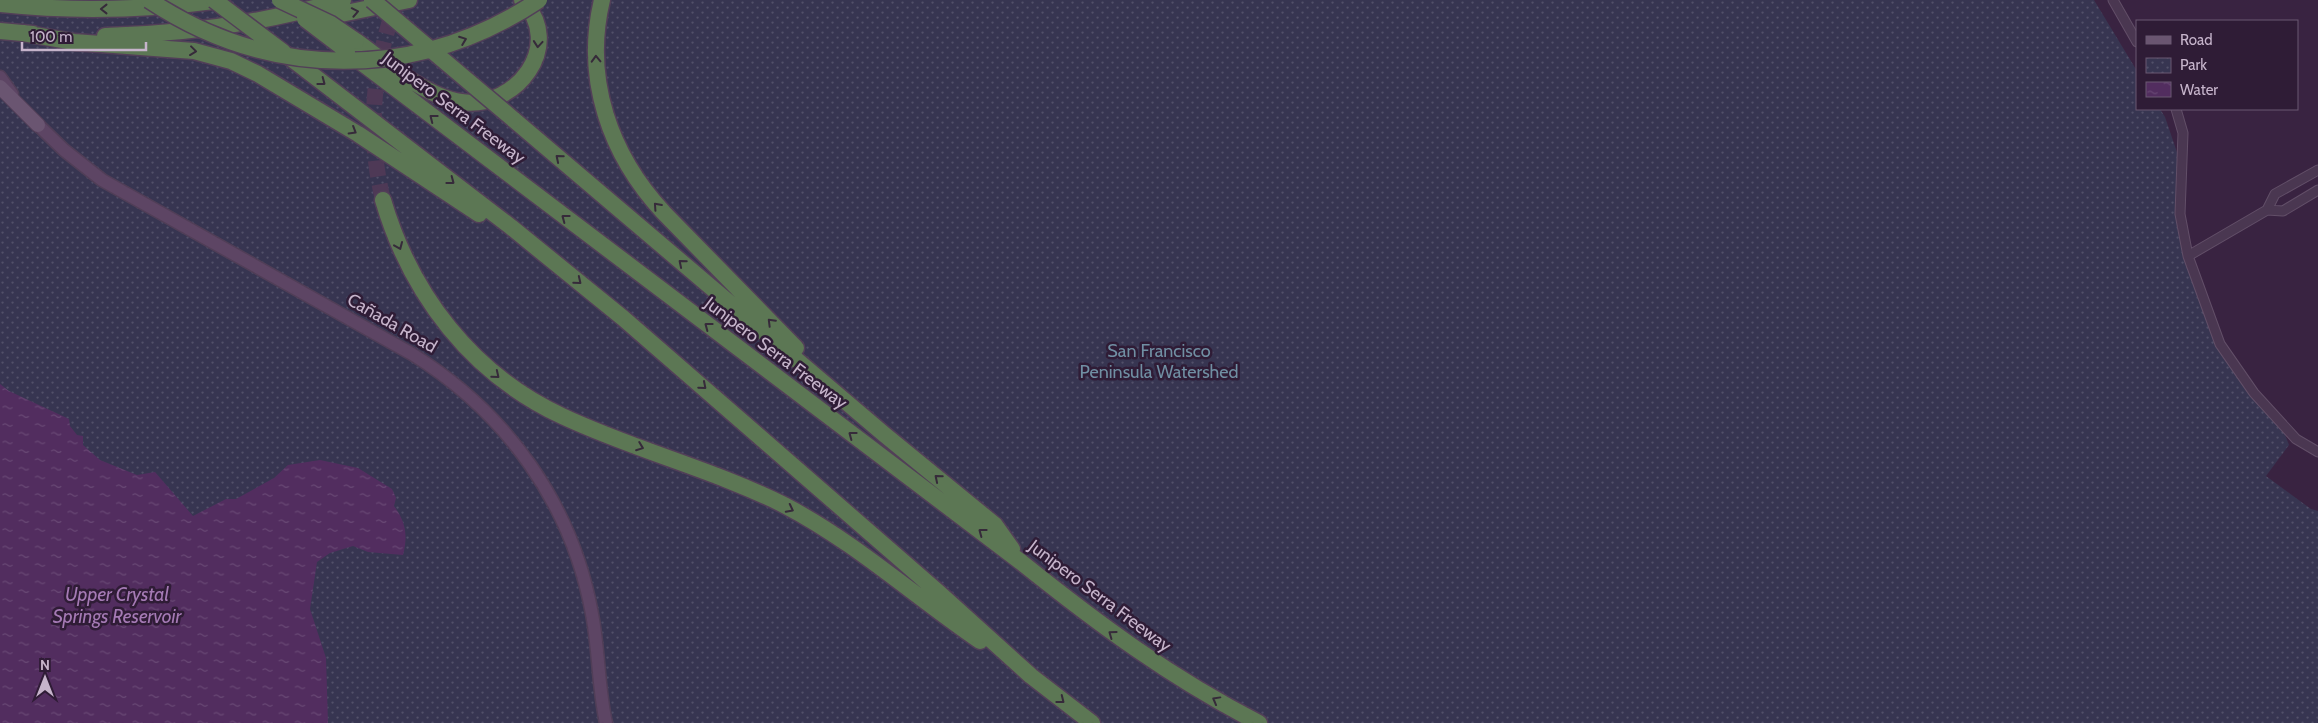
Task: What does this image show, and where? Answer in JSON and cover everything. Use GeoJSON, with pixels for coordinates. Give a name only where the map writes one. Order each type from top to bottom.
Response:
{"type":"FeatureCollection","features":[{"type":"Feature","properties":{"kind":"highway"},"geometry":{"type":"LineString","coordinates":[[149,0],[195,27],[245,47],[289,57],[335,61],[389,59],[440,48],[495,26],[539,0]]}},
{"type":"Feature","properties":{"kind":"highway"},"geometry":{"type":"LineString","coordinates":[[214,0],[539,250],[706,388],[1031,676]]}},
{"type":"Feature","properties":{"kind":"highway"},"geometry":{"type":"LineString","coordinates":[[0,4],[51,8],[114,9],[222,0]]}},
{"type":"Feature","properties":{"kind":"highway","name":"Junipero Serra Freeway"},"geometry":{"type":"LineString","coordinates":[[279,0],[351,46],[1122,641],[1182,681],[1259,723]]}},
{"type":"Feature","properties":{"kind":"highway"},"geometry":{"type":"LineString","coordinates":[[220,27],[284,15],[343,0]]}},
{"type":"Feature","properties":{"kind":"highway"},"geometry":{"type":"LineString","coordinates":[[372,0],[885,435],[908,452]]}},
{"type":"Feature","properties":{"kind":"highway"},"geometry":{"type":"LineString","coordinates":[[0,31],[122,35],[220,27],[270,26],[333,16],[409,0]]}},
{"type":"Feature","properties":{"kind":"highway"},"geometry":{"type":"LineString","coordinates":[[351,46],[443,98],[461,102],[485,101],[503,95],[513,88],[525,76],[536,58],[539,43],[538,26],[530,10],[522,0]]}},
{"type":"Feature","properties":{"kind":"highway"},"geometry":{"type":"LineString","coordinates":[[602,0],[596,41],[600,95],[610,132],[633,176],[664,214],[804,356],[908,452],[994,525],[1021,562]]}},
{"type":"Feature","properties":{"kind":"highway"},"geometry":{"type":"LineString","coordinates":[[23,33],[74,42],[194,51],[230,61],[262,77],[358,134],[464,205],[539,250]]}},
{"type":"Feature","properties":{"kind":"highway"},"geometry":{"type":"LineString","coordinates":[[383,200],[405,260],[433,309],[470,352],[513,388],[545,408],[579,424],[750,490],[809,518],[853,547],[947,618],[1031,676],[1092,723]]}},
{"type":"Feature","properties":{"kind":"main road","name":"Cañada Road"},"geometry":{"type":"LineString","coordinates":[[0,77],[38,125],[68,154],[102,180],[412,354],[454,382],[507,433],[537,473],[559,512],[573,543],[581,567],[592,615],[600,690],[606,723]]}},
{"type":"Feature","properties":{"kind":"main road"},"geometry":{"type":"LineString","coordinates":[[0,87],[38,125]]}},
{"type":"Feature","properties":{"kind":"street"},"geometry":{"type":"LineString","coordinates":[[2113,0],[2136,40]]}},
{"type":"Feature","properties":{"kind":"street"},"geometry":{"type":"LineString","coordinates":[[2176,110],[2183,133],[2180,214],[2188,256],[2220,344],[2254,394],[2296,439],[2318,452]]}},
{"type":"Feature","properties":{"kind":"street"},"geometry":{"type":"LineString","coordinates":[[2188,256],[2267,210],[2275,194],[2318,170]]}},
{"type":"Feature","properties":{"kind":"street"},"geometry":{"type":"LineString","coordinates":[[2267,210],[2283,211],[2318,190]]}},
{"type":"Feature","properties":{"kind":"green space","name":"San Francisco Peninsula Watershed"},"geometry":{"type":"Polygon","coordinates":[[[0,0],[2094,0],[2136,69],[2136,110],[2161,110],[2165,117],[2183,170],[2180,214],[2188,256],[2220,344],[2280,422],[2289,445],[2266,476],[2311,509],[2318,511],[2318,723],[0,723],[0,0]]]}},
{"type":"Feature","properties":{"kind":"water","name":"Upper Crystal Springs Reservoir"},"geometry":{"type":"Polygon","coordinates":[[[0,384],[9,391],[69,419],[70,426],[77,435],[83,436],[83,445],[100,460],[137,475],[155,472],[193,516],[226,499],[236,499],[274,478],[288,465],[320,460],[358,468],[392,489],[396,498],[394,506],[401,518],[406,535],[403,555],[368,552],[353,546],[330,553],[317,562],[310,609],[326,658],[328,723],[0,723],[0,384]]]}},
{"type":"Feature","properties":{"kind":"tunnel"},"geometry":{"type":"LineString","coordinates":[[383,200],[375,151],[374,102],[382,52],[396,4]]}}]}
